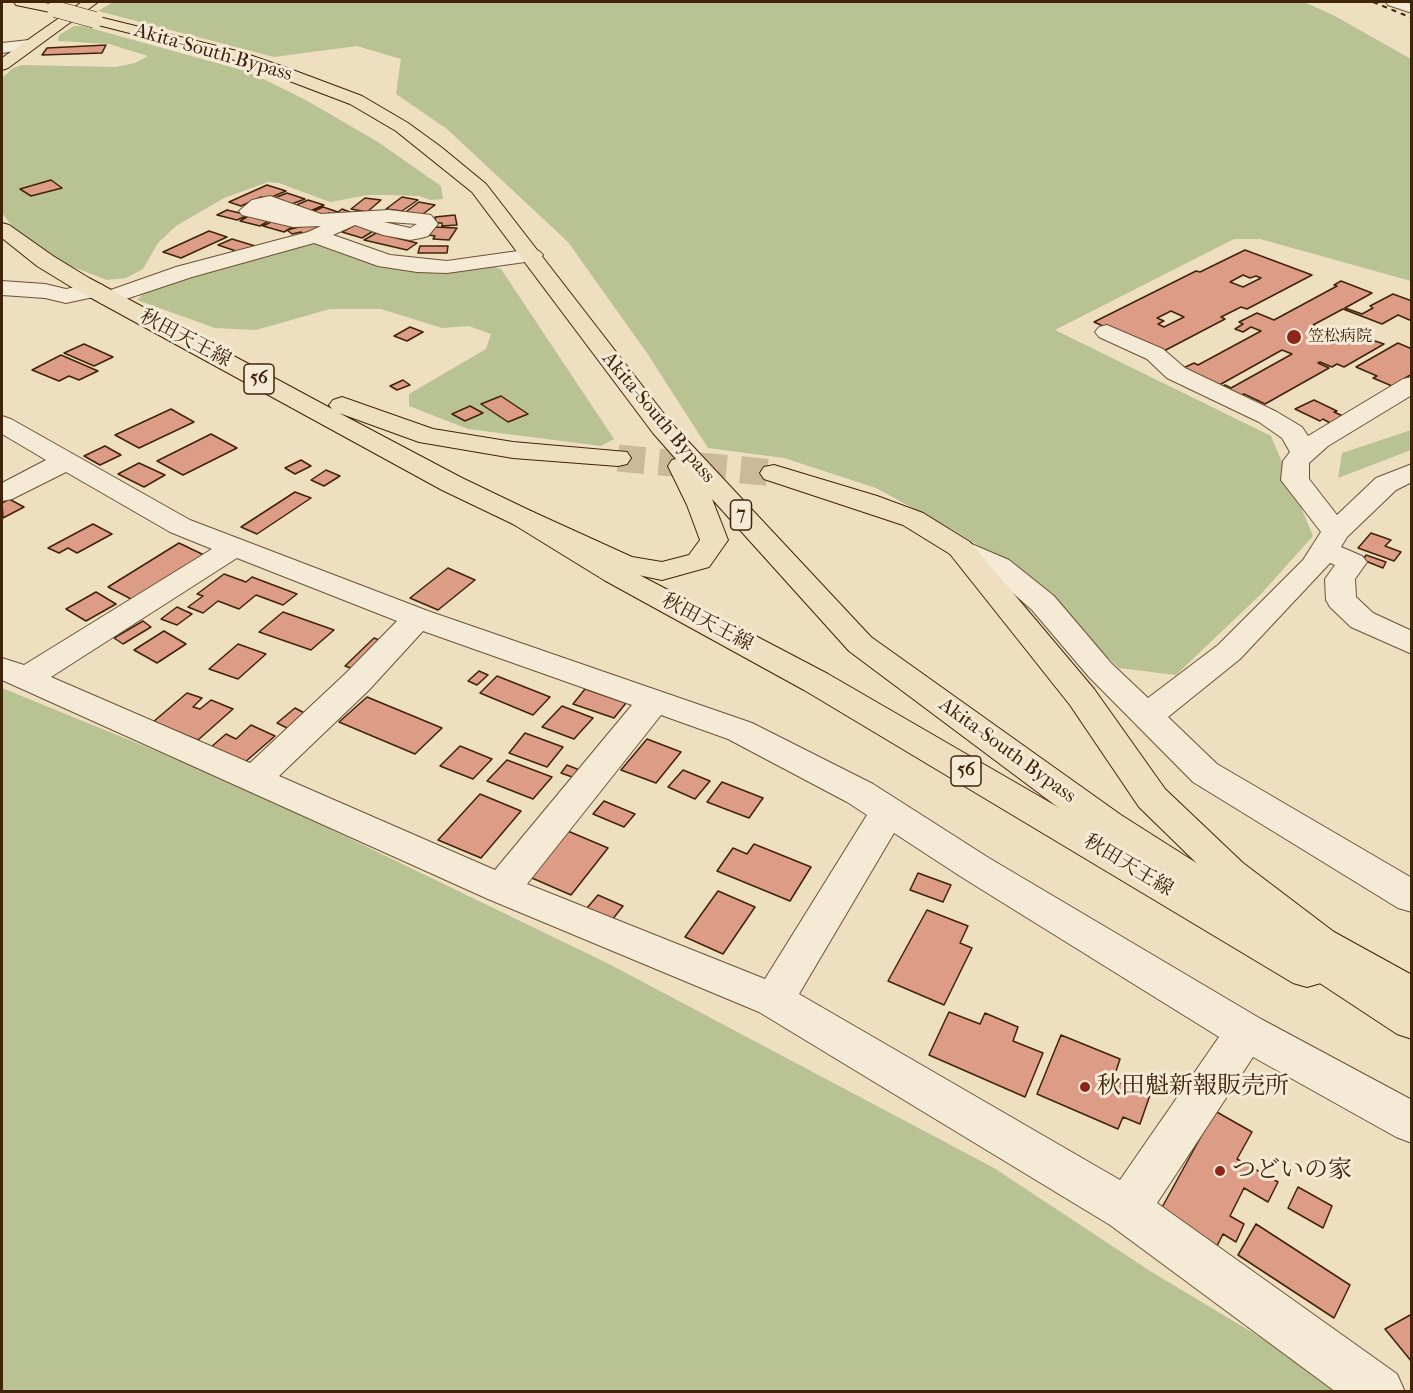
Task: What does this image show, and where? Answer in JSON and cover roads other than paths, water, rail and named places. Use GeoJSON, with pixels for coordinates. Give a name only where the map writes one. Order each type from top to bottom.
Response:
{"type":"FeatureCollection","features":[{"type":"Feature","properties":{"kind":"main road","name":"Akita-South Bypass"},"geometry":{"type":"LineString","coordinates":[[21,2],[55,9],[93,11],[235,55],[356,100],[402,127],[479,188],[662,428],[860,644],[1108,825],[1411,1013]]}},
{"type":"Feature","properties":{"kind":"main road"},"geometry":{"type":"LineString","coordinates":[[2,64],[29,45],[93,11]]}},
{"type":"Feature","properties":{"kind":"main road","name":"秋田天王線"},"geometry":{"type":"LineString","coordinates":[[2,229],[45,261],[101,294],[452,484],[523,518],[615,574],[816,682],[1298,967],[1411,1013]]}},
{"type":"Feature","properties":{"kind":"main road"},"geometry":{"type":"LineString","coordinates":[[233,365],[428,436],[513,450],[618,458]]}},
{"type":"Feature","properties":{"kind":"main road"},"geometry":{"type":"LineString","coordinates":[[523,518],[624,564],[662,571],[699,561],[714,540],[701,505],[662,428]]}},
{"type":"Feature","properties":{"kind":"main road"},"geometry":{"type":"LineString","coordinates":[[774,473],[913,519],[960,548],[1082,696],[1152,798],[1230,873],[1411,1013]]}},
{"type":"Feature","properties":{"kind":"street"},"geometry":{"type":"LineString","coordinates":[[1393,2],[1412,9]]}},
{"type":"Feature","properties":{"kind":"street"},"geometry":{"type":"LineString","coordinates":[[2,48],[29,45]]}},
{"type":"Feature","properties":{"kind":"street"},"geometry":{"type":"LineString","coordinates":[[2,288],[45,291],[66,296],[101,294],[184,272],[315,228],[355,218]]}},
{"type":"Feature","properties":{"kind":"street"},"geometry":{"type":"LineString","coordinates":[[315,228],[386,261],[417,266],[447,267],[532,255]]}},
{"type":"Feature","properties":{"kind":"street"},"geometry":{"type":"LineString","coordinates":[[1107,332],[1155,354],[1176,373],[1268,417],[1293,433],[1304,454]]}},
{"type":"Feature","properties":{"kind":"street"},"geometry":{"type":"LineString","coordinates":[[1412,384],[1319,440],[1296,460],[1294,480],[1330,541],[1352,562],[1340,579],[1341,600],[1362,621],[1412,644]]}},
{"type":"Feature","properties":{"kind":"street"},"geometry":{"type":"LineString","coordinates":[[2,424],[180,526],[417,618],[740,731],[860,793],[976,868],[1246,1032],[1412,1123]]}},
{"type":"Feature","properties":{"kind":"street"},"geometry":{"type":"LineString","coordinates":[[2,493],[66,461]]}},
{"type":"Feature","properties":{"kind":"street"},"geometry":{"type":"LineString","coordinates":[[1148,715],[1229,652],[1314,566],[1330,541],[1386,484],[1412,472]]}},
{"type":"Feature","properties":{"kind":"street"},"geometry":{"type":"LineString","coordinates":[[13,673],[233,548]]}},
{"type":"Feature","properties":{"kind":"street"},"geometry":{"type":"LineString","coordinates":[[960,548],[999,566],[1043,603],[1100,670],[1205,772],[1412,897]]}},
{"type":"Feature","properties":{"kind":"street"},"geometry":{"type":"LineString","coordinates":[[254,780],[357,682],[417,618]]}},
{"type":"Feature","properties":{"kind":"street"},"geometry":{"type":"LineString","coordinates":[[13,673],[501,889],[774,999],[1127,1209],[1379,1392]]}},
{"type":"Feature","properties":{"kind":"street"},"geometry":{"type":"LineString","coordinates":[[501,889],[655,700]]}},
{"type":"Feature","properties":{"kind":"street"},"geometry":{"type":"LineString","coordinates":[[774,999],[888,811]]}},
{"type":"Feature","properties":{"kind":"street"},"geometry":{"type":"LineString","coordinates":[[1127,1209],[1246,1032]]}},
{"type":"Feature","properties":{"kind":"tunnel"},"geometry":{"type":"LineString","coordinates":[[618,458],[774,473]]}},
{"type":"Feature","properties":{"kind":"railway"},"geometry":{"type":"LineString","coordinates":[[1373,2],[1412,18]]}},
{"type":"Feature","properties":{"kind":"place","name":"笠松病院"},"geometry":{"type":"Point","coordinates":[1294,337]}},
{"type":"Feature","properties":{"kind":"place","name":"秋田魁新報販売所"},"geometry":{"type":"Point","coordinates":[1085,1087]}},
{"type":"Feature","properties":{"kind":"place","name":"つどいの家"},"geometry":{"type":"Point","coordinates":[1220,1171]}}]}
